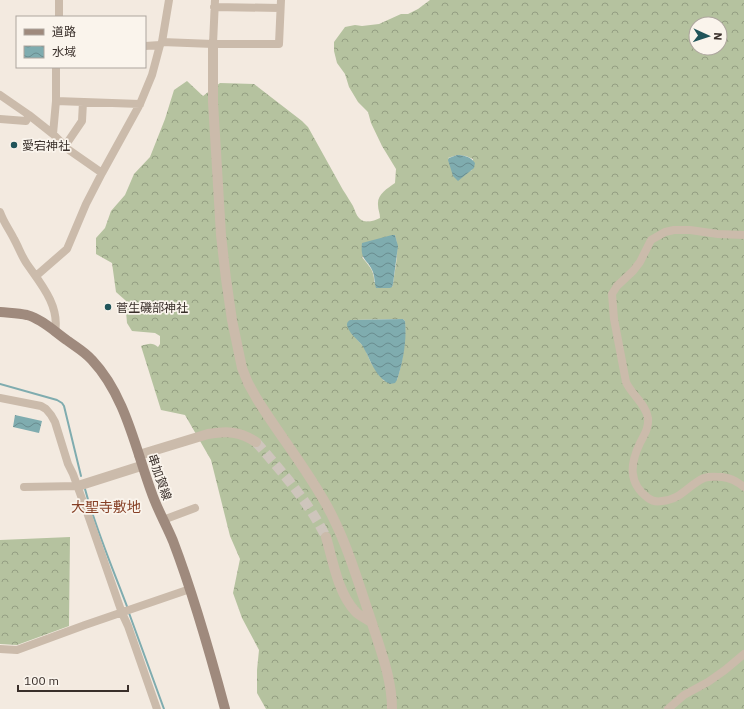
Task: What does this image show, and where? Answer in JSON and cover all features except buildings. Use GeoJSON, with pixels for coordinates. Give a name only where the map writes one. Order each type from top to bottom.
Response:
{"type":"FeatureCollection","features":[{"type":"Feature","properties":{"kind":"main road","name":"串加賀線"},"geometry":{"type":"LineString","coordinates":[[0,312],[27,316],[38,320],[55,332],[92,360],[116,395],[139,454],[141,466],[153,499],[173,541],[190,589],[225,709]]}},
{"type":"Feature","properties":{"kind":"street"},"geometry":{"type":"LineString","coordinates":[[58,16],[59,0]]}},
{"type":"Feature","properties":{"kind":"street"},"geometry":{"type":"LineString","coordinates":[[36,276],[67,249],[86,204],[140,104],[152,75],[161,43],[169,0]]}},
{"type":"Feature","properties":{"kind":"street"},"geometry":{"type":"LineString","coordinates":[[146,46],[161,43],[213,44],[279,44],[281,4],[214,4],[213,44],[213,102],[221,235],[232,320],[242,368],[248,383],[323,499],[344,543],[388,675],[392,709]]}},
{"type":"Feature","properties":{"kind":"street"},"geometry":{"type":"LineString","coordinates":[[53,134],[56,101],[56,68]]}},
{"type":"Feature","properties":{"kind":"street"},"geometry":{"type":"LineString","coordinates":[[0,95],[21,108],[53,134],[69,150],[102,174]]}},
{"type":"Feature","properties":{"kind":"street"},"geometry":{"type":"LineString","coordinates":[[56,101],[140,104]]}},
{"type":"Feature","properties":{"kind":"street"},"geometry":{"type":"LineString","coordinates":[[65,146],[82,121],[83,102]]}},
{"type":"Feature","properties":{"kind":"street"},"geometry":{"type":"LineString","coordinates":[[0,119],[26,120],[29,115]]}},
{"type":"Feature","properties":{"kind":"street"},"geometry":{"type":"LineString","coordinates":[[0,212],[3,221],[26,263],[36,276],[53,306],[56,321],[55,332]]}},
{"type":"Feature","properties":{"kind":"street"},"geometry":{"type":"LineString","coordinates":[[744,236],[690,230],[674,230],[665,232],[651,240],[640,262],[633,271],[616,286],[612,294],[612,300],[614,319],[626,382],[628,388],[646,411],[648,418],[648,426],[645,435],[634,457],[633,478],[639,491],[650,499],[658,502],[678,497],[705,478],[711,477],[731,479],[744,487]]}},
{"type":"Feature","properties":{"kind":"street"},"geometry":{"type":"LineString","coordinates":[[0,398],[41,406],[51,414],[55,422],[68,464],[78,486],[125,611],[128,626],[157,709]]}},
{"type":"Feature","properties":{"kind":"street"},"geometry":{"type":"LineString","coordinates":[[139,454],[208,434],[234,433],[246,436],[256,442]]}},
{"type":"Feature","properties":{"kind":"street"},"geometry":{"type":"LineString","coordinates":[[24,487],[78,486],[141,466]]}},
{"type":"Feature","properties":{"kind":"street"},"geometry":{"type":"LineString","coordinates":[[163,520],[195,508]]}},
{"type":"Feature","properties":{"kind":"street"},"geometry":{"type":"LineString","coordinates":[[326,537],[343,593],[356,613],[371,622]]}},
{"type":"Feature","properties":{"kind":"street"},"geometry":{"type":"LineString","coordinates":[[0,649],[16,650],[190,589]]}},
{"type":"Feature","properties":{"kind":"street"},"geometry":{"type":"LineString","coordinates":[[668,709],[684,695],[708,682],[744,654]]}},
{"type":"Feature","properties":{"kind":"green space"},"geometry":{"type":"Polygon","coordinates":[[[430,0],[744,0],[744,709],[266,709],[257,693],[259,650],[242,618],[233,593],[240,559],[230,536],[211,460],[185,415],[161,410],[141,346],[152,344],[158,347],[160,344],[160,336],[155,333],[132,331],[127,323],[125,300],[116,292],[112,263],[96,254],[96,238],[105,228],[111,211],[125,195],[134,174],[150,157],[165,119],[174,90],[187,81],[203,96],[220,83],[254,84],[308,127],[359,218],[364,221],[372,221],[380,218],[378,201],[383,192],[395,183],[396,169],[382,146],[371,123],[368,112],[358,102],[349,87],[345,74],[337,63],[334,51],[334,42],[345,27],[379,24],[401,14],[408,14],[430,0]],[[457,155],[448,158],[471,171],[473,159],[466,156],[457,155]],[[395,235],[362,257],[372,271],[374,282],[392,287],[397,253],[395,235]],[[403,319],[350,320],[352,334],[364,347],[371,363],[384,381],[397,380],[404,351],[405,321],[403,319]]]}},
{"type":"Feature","properties":{"kind":"green space"},"geometry":{"type":"Polygon","coordinates":[[[70,537],[69,626],[17,645],[0,644],[0,540],[70,537]]]}},
{"type":"Feature","properties":{"kind":"water"},"geometry":{"type":"Polygon","coordinates":[[[457,155],[467,157],[475,163],[474,168],[458,181],[453,176],[448,160],[449,158],[457,155]]]}},
{"type":"Feature","properties":{"kind":"water"},"geometry":{"type":"Polygon","coordinates":[[[395,235],[398,246],[393,284],[390,288],[376,288],[371,267],[362,253],[362,243],[395,235]]]}},
{"type":"Feature","properties":{"kind":"water"},"geometry":{"type":"Polygon","coordinates":[[[403,319],[405,321],[405,344],[403,359],[397,380],[395,383],[390,384],[382,379],[376,371],[362,345],[349,331],[347,323],[350,320],[403,319]]]}},
{"type":"Feature","properties":{"kind":"water"},"geometry":{"type":"Polygon","coordinates":[[[15,415],[42,421],[39,433],[13,427],[15,415]]]}},
{"type":"Feature","properties":{"kind":"waterway"},"geometry":{"type":"LineString","coordinates":[[0,384],[57,400],[62,403],[81,476]]}},
{"type":"Feature","properties":{"kind":"waterway"},"geometry":{"type":"LineString","coordinates":[[85,489],[99,534],[128,609]]}},
{"type":"Feature","properties":{"kind":"waterway"},"geometry":{"type":"LineString","coordinates":[[129,613],[164,709]]}},
{"type":"Feature","properties":{"kind":"tunnel"},"geometry":{"type":"LineString","coordinates":[[256,442],[303,499],[326,537]]}},
{"type":"Feature","properties":{"kind":"place","name":"愛宕神社"},"geometry":{"type":"Point","coordinates":[14,145]}},
{"type":"Feature","properties":{"kind":"place","name":"菅生磯部神社"},"geometry":{"type":"Point","coordinates":[108,307]}},
{"type":"Feature","properties":{"kind":"district","name":"大聖寺敷地"},"geometry":{"type":"Point","coordinates":[106,507]}}]}
